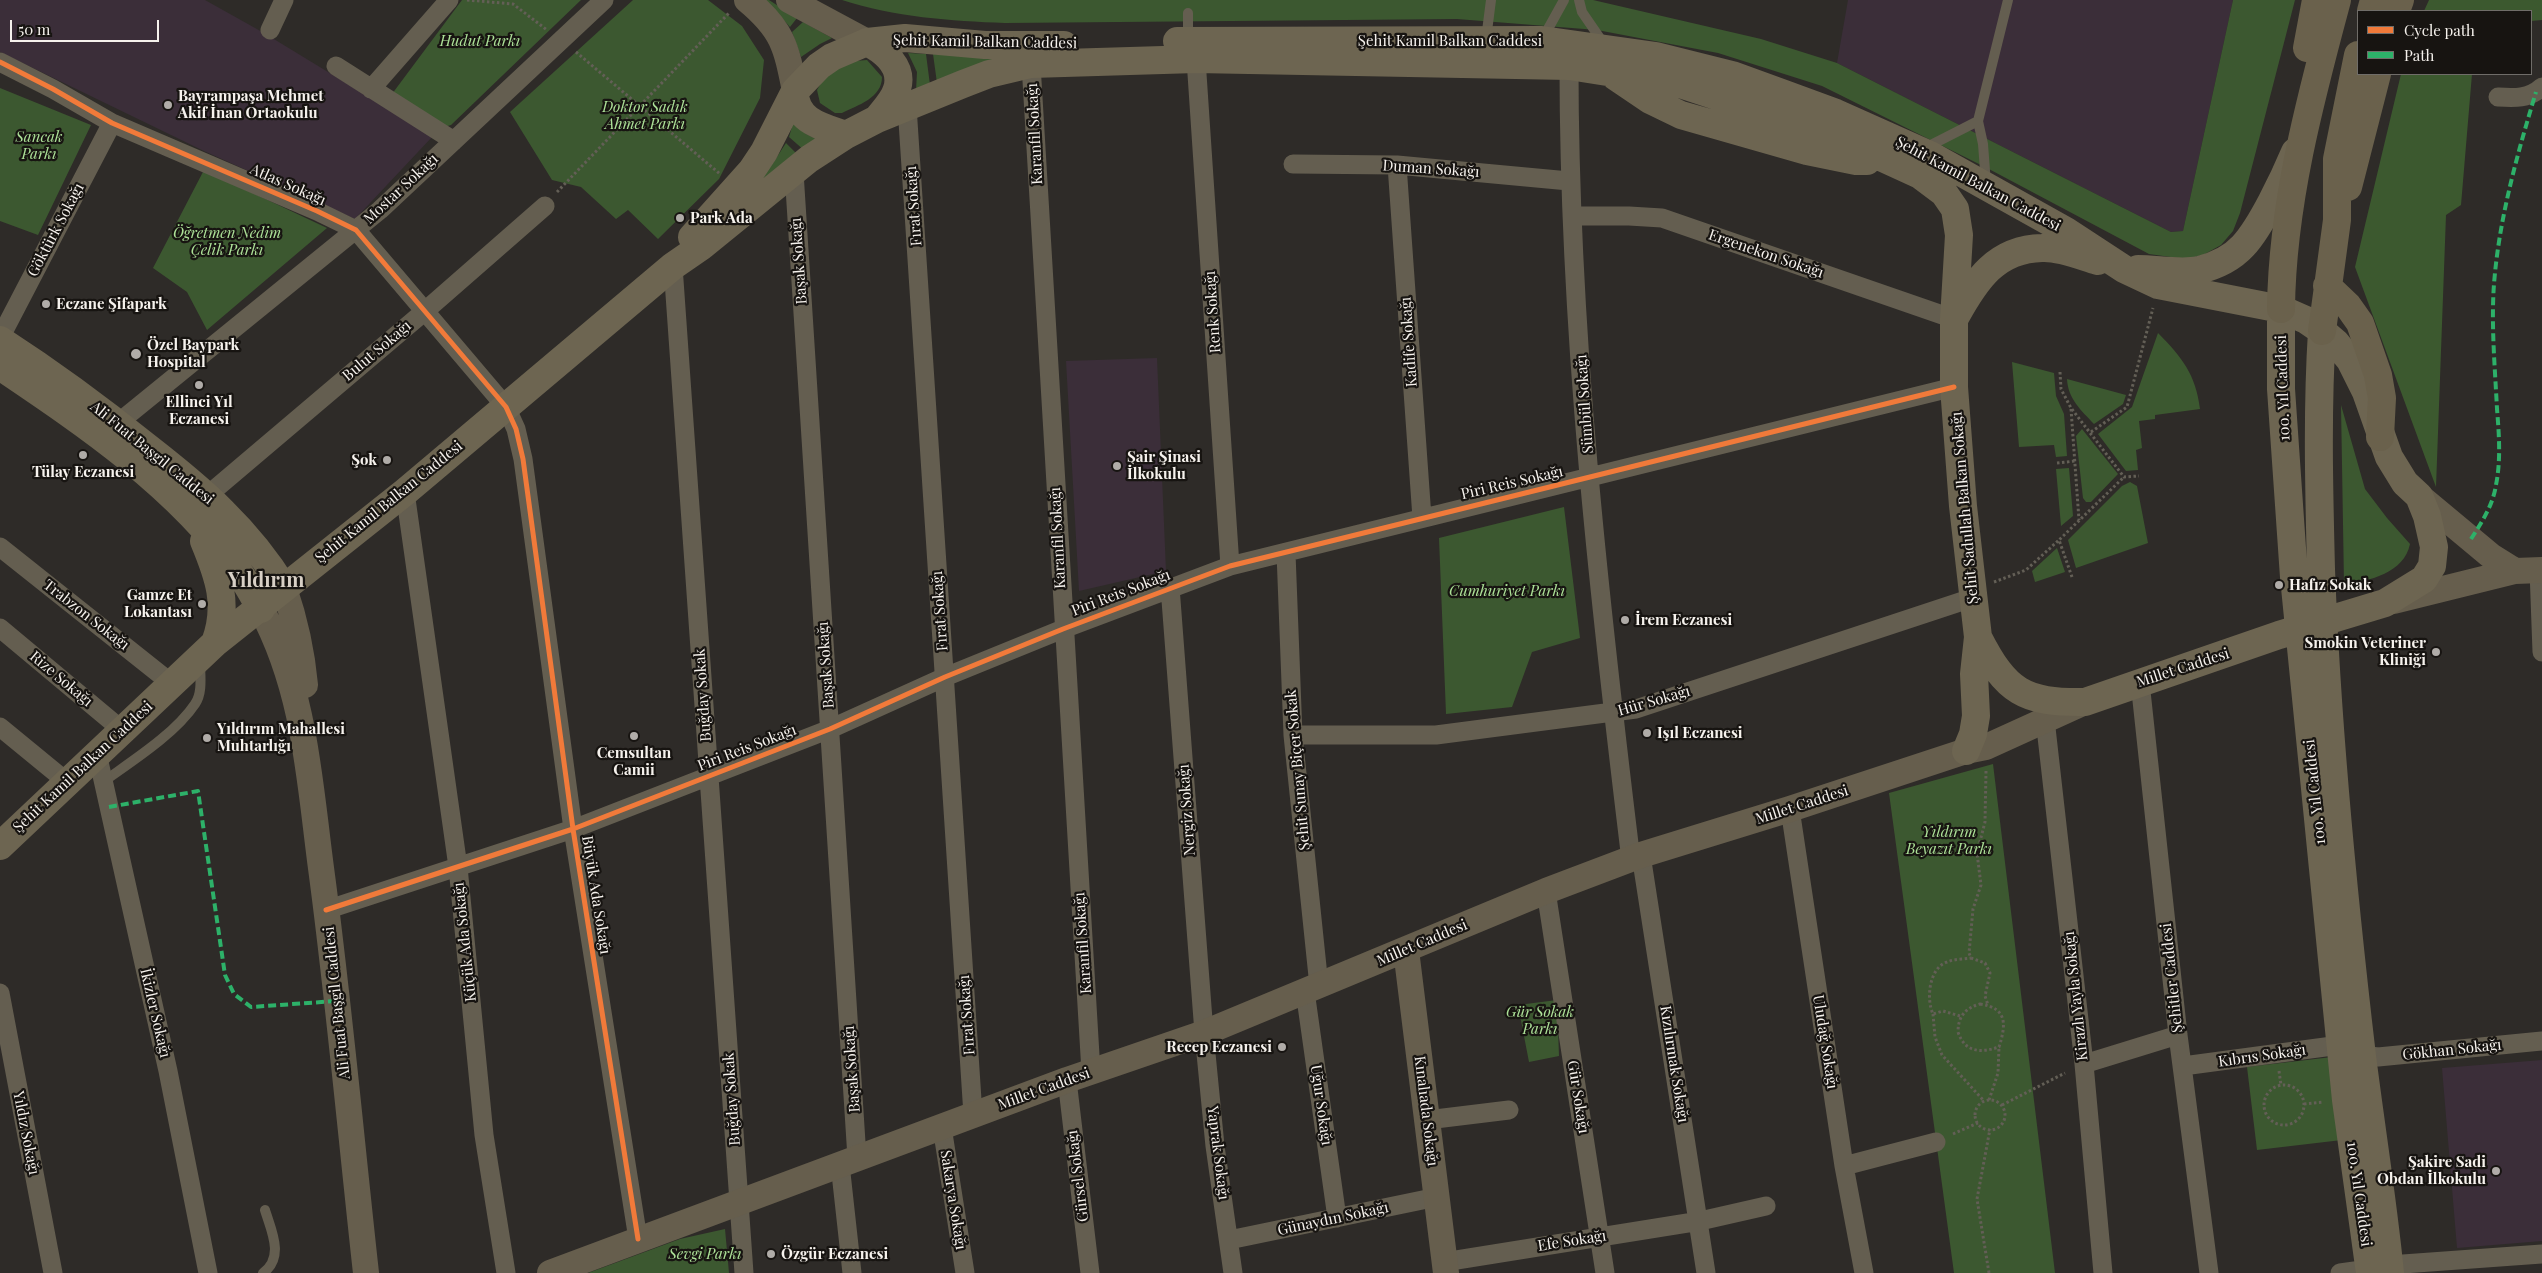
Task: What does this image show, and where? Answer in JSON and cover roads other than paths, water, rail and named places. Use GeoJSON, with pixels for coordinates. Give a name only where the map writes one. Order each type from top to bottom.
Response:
{"type":"FeatureCollection","features":[{"type":"Feature","properties":{"kind":"highway"},"geometry":{"type":"LineString","coordinates":[[2307,124],[2304,69],[2316,0]]}},
{"type":"Feature","properties":{"kind":"highway"},"geometry":{"type":"LineString","coordinates":[[2281,309],[2281,282],[2292,190],[2322,54],[2337,0]]}},
{"type":"Feature","properties":{"kind":"highway"},"geometry":{"type":"LineString","coordinates":[[2322,331],[2337,220],[2337,159],[2357,60]]}},
{"type":"Feature","properties":{"kind":"highway"},"geometry":{"type":"LineString","coordinates":[[2337,220],[2350,179],[2377,75]]}},
{"type":"Feature","properties":{"kind":"highway"},"geometry":{"type":"LineString","coordinates":[[2327,286],[2348,306],[2360,323],[2378,375],[2382,398],[2380,437]]}},
{"type":"Feature","properties":{"kind":"main road"},"geometry":{"type":"LineString","coordinates":[[789,0],[867,42],[888,56],[898,76],[898,89],[877,119]]}},
{"type":"Feature","properties":{"kind":"main road"},"geometry":{"type":"LineString","coordinates":[[741,4],[773,23],[780,35],[788,54],[795,90],[795,102],[803,115],[823,127],[846,135]]}},
{"type":"Feature","properties":{"kind":"main road","name":"Şehit Kamil Balkan Caddesi"},"geometry":{"type":"LineString","coordinates":[[673,266],[700,226],[735,188],[764,152],[795,90],[818,66],[832,56],[867,42],[905,38],[985,45],[1192,49],[1570,66],[1608,60],[1656,56],[1732,75],[1788,108],[1920,175],[1944,193],[1955,209],[1959,235],[1954,319]]}},
{"type":"Feature","properties":{"kind":"main road","name":"Şehit Kamil Balkan Caddesi"},"geometry":{"type":"LineString","coordinates":[[0,846],[208,650],[405,492],[673,266],[702,246],[794,172],[846,135],[877,119],[989,74],[1032,64],[1192,49],[1542,40],[1608,60]]}},
{"type":"Feature","properties":{"kind":"main road"},"geometry":{"type":"LineString","coordinates":[[1608,60],[1650,100],[1666,107],[1734,131],[1830,157],[1856,161],[1889,160]]}},
{"type":"Feature","properties":{"kind":"main road"},"geometry":{"type":"LineString","coordinates":[[1734,131],[1780,133],[1788,108]]}},
{"type":"Feature","properties":{"kind":"main road","name":"Şehit Kamil Balkan Caddesi"},"geometry":{"type":"LineString","coordinates":[[1788,108],[1836,113],[1920,150],[2066,232],[2124,269],[2158,285],[2281,309],[2306,320],[2322,331],[2336,343],[2355,370],[2366,392],[2380,437],[2397,470],[2419,496],[2427,516],[2434,547],[2432,566],[2424,579],[2385,603]]}},
{"type":"Feature","properties":{"kind":"main road"},"geometry":{"type":"LineString","coordinates":[[1954,319],[1975,283],[1993,265],[2014,252],[2043,247],[2124,269],[2197,270],[2219,264],[2244,246],[2256,227],[2284,178],[2307,124]]}},
{"type":"Feature","properties":{"kind":"main road","name":"100. Yıl Caddesi"},"geometry":{"type":"LineString","coordinates":[[2281,309],[2281,389],[2334,797],[2351,1050],[2379,1270]]}},
{"type":"Feature","properties":{"kind":"main road","name":"Şehit Sadullah Balkan Sokağı"},"geometry":{"type":"LineString","coordinates":[[1954,319],[1954,387],[1972,594],[1978,637],[1974,674],[1976,716],[1973,734],[1976,749]]}},
{"type":"Feature","properties":{"kind":"main road","name":"100. Yıl Caddesi"},"geometry":{"type":"LineString","coordinates":[[2311,626],[2319,499],[2319,380],[2322,331]]}},
{"type":"Feature","properties":{"kind":"main road","name":"Ali Fuat Başgil Caddesi"},"geometry":{"type":"LineString","coordinates":[[0,339],[118,423],[208,495],[261,554],[284,588]]}},
{"type":"Feature","properties":{"kind":"main road","name":"Ali Fuat Başgil Caddesi"},"geometry":{"type":"LineString","coordinates":[[0,366],[110,444],[194,519],[240,573],[261,609]]}},
{"type":"Feature","properties":{"kind":"main road"},"geometry":{"type":"LineString","coordinates":[[2419,496],[2491,556],[2532,570]]}},
{"type":"Feature","properties":{"kind":"main road"},"geometry":{"type":"LineString","coordinates":[[194,519],[217,572],[221,590],[223,613],[208,650]]}},
{"type":"Feature","properties":{"kind":"main road","name":"Millet Caddesi"},"geometry":{"type":"LineString","coordinates":[[550,1273],[942,1126],[1204,1033],[1546,891],[1636,858],[1976,749],[2085,702],[2311,626],[2385,603],[2532,570]]}},
{"type":"Feature","properties":{"kind":"main road"},"geometry":{"type":"LineString","coordinates":[[284,588],[303,660],[305,698],[303,734]]}},
{"type":"Feature","properties":{"kind":"main road"},"geometry":{"type":"LineString","coordinates":[[261,609],[276,638],[292,679],[303,734]]}},
{"type":"Feature","properties":{"kind":"main road","name":"Şehit Sadullah Balkan Sokağı"},"geometry":{"type":"LineString","coordinates":[[1978,637],[1990,661],[2010,685],[2027,696],[2053,703],[2085,702]]}},
{"type":"Feature","properties":{"kind":"main road","name":"Ali Fuat Başgil Caddesi"},"geometry":{"type":"LineString","coordinates":[[303,734],[326,910],[366,1273]]}},
{"type":"Feature","properties":{"kind":"main road","name":"Kınalıada Sokağı"},"geometry":{"type":"LineString","coordinates":[[1406,950],[1438,1197],[1445,1268]]}},
{"type":"Feature","properties":{"kind":"street"},"geometry":{"type":"LineString","coordinates":[[270,30],[284,0]]}},
{"type":"Feature","properties":{"kind":"street"},"geometry":{"type":"LineString","coordinates":[[371,89],[449,0]]}},
{"type":"Feature","properties":{"kind":"street","name":"Mostar Sokağı"},"geometry":{"type":"LineString","coordinates":[[118,423],[356,230],[604,0]]}},
{"type":"Feature","properties":{"kind":"street","name":"Renk Sokağı"},"geometry":{"type":"LineString","coordinates":[[1192,49],[1230,566]]}},
{"type":"Feature","properties":{"kind":"street","name":"Atlas Sokağı"},"geometry":{"type":"LineString","coordinates":[[0,62],[112,122],[317,211],[356,230],[506,407]]}},
{"type":"Feature","properties":{"kind":"street","name":"Karanfil Sokağı"},"geometry":{"type":"LineString","coordinates":[[1032,64],[1063,628],[1079,1076]]}},
{"type":"Feature","properties":{"kind":"street"},"geometry":{"type":"LineString","coordinates":[[336,66],[454,141]]}},
{"type":"Feature","properties":{"kind":"street","name":"Sümbül Sokağı"},"geometry":{"type":"LineString","coordinates":[[1570,66],[1569,181],[1589,478],[1613,713],[1636,858]]}},
{"type":"Feature","properties":{"kind":"street"},"geometry":{"type":"LineString","coordinates":[[2498,97],[2518,98],[2536,92],[2542,87]]}},
{"type":"Feature","properties":{"kind":"street","name":"Fırat Sokağı"},"geometry":{"type":"LineString","coordinates":[[907,106],[973,1115]]}},
{"type":"Feature","properties":{"kind":"street","name":"Göktürk Sokağı"},"geometry":{"type":"LineString","coordinates":[[0,339],[112,122]]}},
{"type":"Feature","properties":{"kind":"street","name":"Duman Sokağı"},"geometry":{"type":"LineString","coordinates":[[1293,164],[1397,165],[1569,181]]}},
{"type":"Feature","properties":{"kind":"street","name":"Kadife Sokağı"},"geometry":{"type":"LineString","coordinates":[[1397,165],[1422,518]]}},
{"type":"Feature","properties":{"kind":"street","name":"Başak Sokağı"},"geometry":{"type":"LineString","coordinates":[[794,172],[830,729],[849,1161],[852,1273]]}},
{"type":"Feature","properties":{"kind":"street","name":"Bulut Sokağı"},"geometry":{"type":"LineString","coordinates":[[208,495],[425,311],[545,206]]}},
{"type":"Feature","properties":{"kind":"street","name":"Ergenekon Sokağı"},"geometry":{"type":"LineString","coordinates":[[1572,216],[1662,218],[1954,319]]}},
{"type":"Feature","properties":{"kind":"street","name":"Buğday Sokak"},"geometry":{"type":"LineString","coordinates":[[673,266],[744,1273]]}},
{"type":"Feature","properties":{"kind":"street","name":"Piri Reis Sokağı"},"geometry":{"type":"LineString","coordinates":[[326,910],[573,829],[830,729],[945,677],[1063,628],[1230,566],[1954,387]]}},
{"type":"Feature","properties":{"kind":"street","name":"Büyük Ada Sokağı"},"geometry":{"type":"LineString","coordinates":[[506,407],[516,429],[523,459],[573,829],[638,1239]]}},
{"type":"Feature","properties":{"kind":"street","name":"Küçük Ada Sokağı"},"geometry":{"type":"LineString","coordinates":[[405,492],[458,867],[484,1135],[506,1273]]}},
{"type":"Feature","properties":{"kind":"street","name":"Trabzon Sokağı"},"geometry":{"type":"LineString","coordinates":[[0,547],[171,683]]}},
{"type":"Feature","properties":{"kind":"street","name":"Şehit Sunay Biçer Sokak"},"geometry":{"type":"LineString","coordinates":[[1286,553],[1293,735],[1312,988]]}},
{"type":"Feature","properties":{"kind":"street"},"geometry":{"type":"LineString","coordinates":[[2532,570],[2542,652]]}},
{"type":"Feature","properties":{"kind":"street","name":"Nergiz Sokağı"},"geometry":{"type":"LineString","coordinates":[[1170,587],[1204,1033]]}},
{"type":"Feature","properties":{"kind":"street","name":"Hür Sokağı"},"geometry":{"type":"LineString","coordinates":[[1293,735],[1436,735],[1636,709],[1972,594]]}},
{"type":"Feature","properties":{"kind":"street","name":"Rize Sokağı"},"geometry":{"type":"LineString","coordinates":[[0,628],[122,730]]}},
{"type":"Feature","properties":{"kind":"street","name":"Şehitler Caddesi"},"geometry":{"type":"LineString","coordinates":[[2140,682],[2178,1035],[2209,1273]]}},
{"type":"Feature","properties":{"kind":"street","name":"Kirazlı Yayla Sokağı"},"geometry":{"type":"LineString","coordinates":[[2045,719],[2084,1064],[2103,1273]]}},
{"type":"Feature","properties":{"kind":"street"},"geometry":{"type":"LineString","coordinates":[[0,727],[67,782]]}},
{"type":"Feature","properties":{"kind":"street","name":"İkizler Sokağı"},"geometry":{"type":"LineString","coordinates":[[97,753],[168,1071],[208,1273]]}},
{"type":"Feature","properties":{"kind":"street","name":"Uludağ Sokağı"},"geometry":{"type":"LineString","coordinates":[[1790,809],[1844,1166],[1864,1273]]}},
{"type":"Feature","properties":{"kind":"street","name":"Kızılırmak Sokağı"},"geometry":{"type":"LineString","coordinates":[[1636,858],[1700,1221],[1706,1273]]}},
{"type":"Feature","properties":{"kind":"street","name":"Gür Sokağı"},"geometry":{"type":"LineString","coordinates":[[1546,891],[1605,1273]]}},
{"type":"Feature","properties":{"kind":"street","name":"Uğur Sokağı"},"geometry":{"type":"LineString","coordinates":[[1312,988],[1337,1218]]}},
{"type":"Feature","properties":{"kind":"street","name":"Yıldız Sokağı"},"geometry":{"type":"LineString","coordinates":[[0,993],[53,1273]]}},
{"type":"Feature","properties":{"kind":"street","name":"Yaprak Sokağı"},"geometry":{"type":"LineString","coordinates":[[1204,1033],[1215,1146],[1233,1273]]}},
{"type":"Feature","properties":{"kind":"street"},"geometry":{"type":"LineString","coordinates":[[2084,1064],[2178,1035]]}},
{"type":"Feature","properties":{"kind":"street","name":"Gökhan Sokağı"},"geometry":{"type":"LineString","coordinates":[[2351,1050],[2378,1057],[2542,1041]]}},
{"type":"Feature","properties":{"kind":"street","name":"Kıbrıs Sokağı"},"geometry":{"type":"LineString","coordinates":[[2183,1066],[2351,1050]]}},
{"type":"Feature","properties":{"kind":"street","name":"Gürsel Sokağı"},"geometry":{"type":"LineString","coordinates":[[1079,1076],[1090,1273]]}},
{"type":"Feature","properties":{"kind":"street"},"geometry":{"type":"LineString","coordinates":[[1427,1120],[1509,1110]]}},
{"type":"Feature","properties":{"kind":"street","name":"Sakarya Sokağı"},"geometry":{"type":"LineString","coordinates":[[942,1126],[965,1273]]}},
{"type":"Feature","properties":{"kind":"street"},"geometry":{"type":"LineString","coordinates":[[1844,1166],[1936,1142]]}},
{"type":"Feature","properties":{"kind":"street","name":"Günaydın Sokağı"},"geometry":{"type":"LineString","coordinates":[[1229,1240],[1438,1197]]}},
{"type":"Feature","properties":{"kind":"street","name":"Efe Sokağı"},"geometry":{"type":"LineString","coordinates":[[1445,1268],[1599,1236],[1700,1221],[1766,1206]]}},
{"type":"Feature","properties":{"kind":"street"},"geometry":{"type":"LineString","coordinates":[[2340,1273],[2542,1254]]}},
{"type":"Feature","properties":{"kind":"lane"},"geometry":{"type":"LineString","coordinates":[[1486,41],[1492,0]]}},
{"type":"Feature","properties":{"kind":"lane"},"geometry":{"type":"LineString","coordinates":[[1542,40],[1564,0]]}},
{"type":"Feature","properties":{"kind":"lane"},"geometry":{"type":"LineString","coordinates":[[1579,0],[1582,12],[1608,60]]}},
{"type":"Feature","properties":{"kind":"lane"},"geometry":{"type":"LineString","coordinates":[[1987,187],[1983,144],[1978,121],[2008,0]]}},
{"type":"Feature","properties":{"kind":"lane"},"geometry":{"type":"LineString","coordinates":[[1188,13],[1192,49]]}},
{"type":"Feature","properties":{"kind":"lane"},"geometry":{"type":"LineString","coordinates":[[1920,150],[1978,121]]}},
{"type":"Feature","properties":{"kind":"lane"},"geometry":{"type":"LineString","coordinates":[[103,782],[172,729],[196,703],[208,650]]}},
{"type":"Feature","properties":{"kind":"lane"},"geometry":{"type":"LineString","coordinates":[[263,1273],[273,1258],[276,1246],[265,1210]]}},
{"type":"Feature","properties":{"kind":"place","name":"Bayrampaşa Mehmet Akif İnan Ortaokulu"},"geometry":{"type":"Point","coordinates":[168,105]}},
{"type":"Feature","properties":{"kind":"place","name":"Park Ada"},"geometry":{"type":"Point","coordinates":[680,218]}},
{"type":"Feature","properties":{"kind":"place","name":"Eczane Şifapark"},"geometry":{"type":"Point","coordinates":[46,304]}},
{"type":"Feature","properties":{"kind":"place","name":"Özel Baypark Hospital"},"geometry":{"type":"Point","coordinates":[136,354]}},
{"type":"Feature","properties":{"kind":"place","name":"Ellinci Yıl Eczanesi"},"geometry":{"type":"Point","coordinates":[199,385]}},
{"type":"Feature","properties":{"kind":"place","name":"Tülay Eczanesi"},"geometry":{"type":"Point","coordinates":[83,455]}},
{"type":"Feature","properties":{"kind":"place","name":"Şok"},"geometry":{"type":"Point","coordinates":[387,460]}},
{"type":"Feature","properties":{"kind":"place","name":"Şair Şinasi İlkokulu"},"geometry":{"type":"Point","coordinates":[1117,466]}},
{"type":"Feature","properties":{"kind":"place","name":"Hafız Sokak"},"geometry":{"type":"Point","coordinates":[2279,585]}},
{"type":"Feature","properties":{"kind":"place","name":"Gamze Et Lokantası"},"geometry":{"type":"Point","coordinates":[202,604]}},
{"type":"Feature","properties":{"kind":"place","name":"İrem Eczanesi"},"geometry":{"type":"Point","coordinates":[1625,620]}},
{"type":"Feature","properties":{"kind":"place","name":"Smokin Veteriner Kliniği"},"geometry":{"type":"Point","coordinates":[2436,652]}},
{"type":"Feature","properties":{"kind":"place","name":"Işıl Eczanesi"},"geometry":{"type":"Point","coordinates":[1647,733]}},
{"type":"Feature","properties":{"kind":"place","name":"Cemsultan Camii"},"geometry":{"type":"Point","coordinates":[634,736]}},
{"type":"Feature","properties":{"kind":"place","name":"Yıldırım Mahallesi Muhtarlığı"},"geometry":{"type":"Point","coordinates":[207,738]}},
{"type":"Feature","properties":{"kind":"place","name":"Recep Eczanesi"},"geometry":{"type":"Point","coordinates":[1282,1047]}},
{"type":"Feature","properties":{"kind":"place","name":"Şakire Sadi Obdan İlkokulu"},"geometry":{"type":"Point","coordinates":[2496,1171]}},
{"type":"Feature","properties":{"kind":"place","name":"Özgür Eczanesi"},"geometry":{"type":"Point","coordinates":[771,1254]}},
{"type":"Feature","properties":{"kind":"district","name":"Yıldırım"},"geometry":{"type":"Point","coordinates":[266,581]}},
{"type":"Feature","properties":{"kind":"park label","name":"Hudut Parkı"},"geometry":{"type":"Point","coordinates":[480,41]}},
{"type":"Feature","properties":{"kind":"park label","name":"Doktor Sadık Ahmet Parkı"},"geometry":{"type":"Point","coordinates":[645,116]}},
{"type":"Feature","properties":{"kind":"park label","name":"Sancak Parkı"},"geometry":{"type":"Point","coordinates":[39,146]}},
{"type":"Feature","properties":{"kind":"park label","name":"Öğretmen Nedim Çelik Parkı"},"geometry":{"type":"Point","coordinates":[227,242]}},
{"type":"Feature","properties":{"kind":"park label","name":"Cumhuriyet Parkı"},"geometry":{"type":"Point","coordinates":[1507,591]}},
{"type":"Feature","properties":{"kind":"park label","name":"Yıldırım Beyazıt Parkı"},"geometry":{"type":"Point","coordinates":[1949,840]}},
{"type":"Feature","properties":{"kind":"park label","name":"Gür Sokak Parkı"},"geometry":{"type":"Point","coordinates":[1540,1020]}},
{"type":"Feature","properties":{"kind":"park label","name":"Sevgi Parkı"},"geometry":{"type":"Point","coordinates":[705,1254]}}]}
